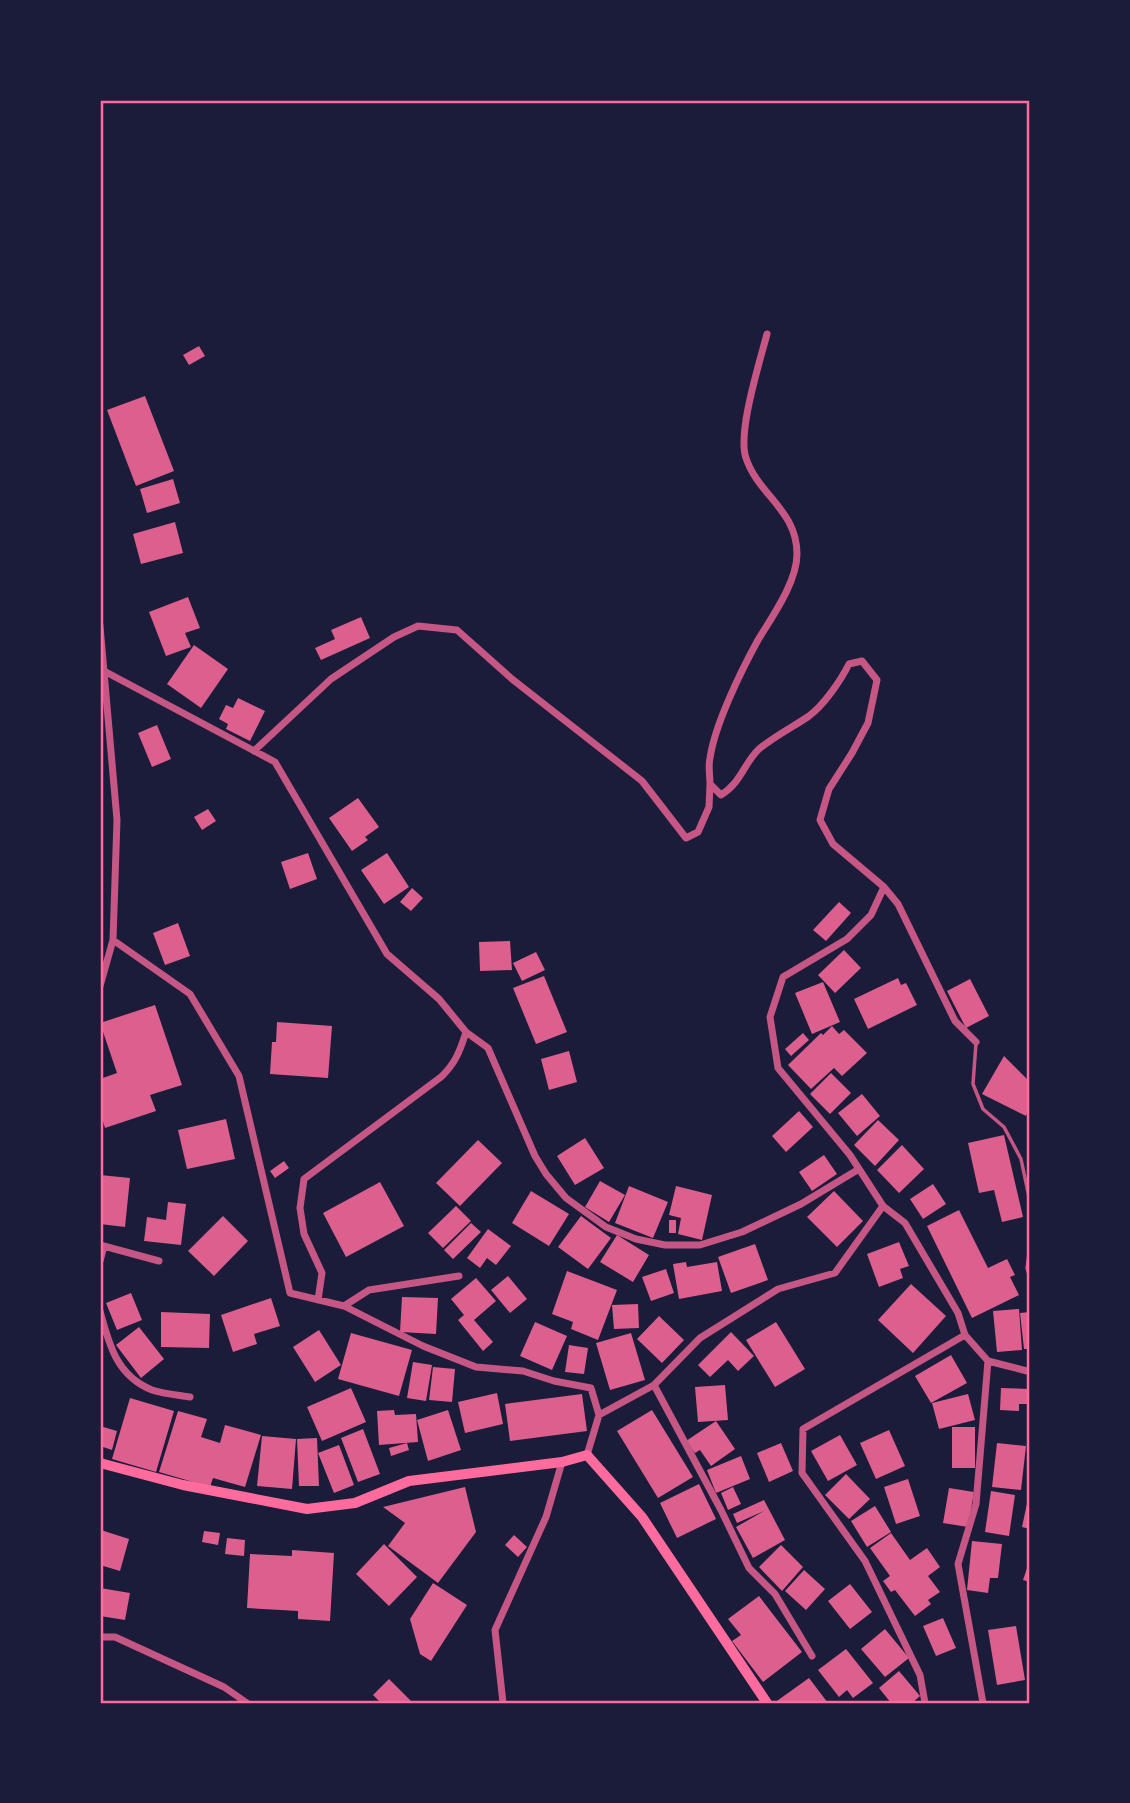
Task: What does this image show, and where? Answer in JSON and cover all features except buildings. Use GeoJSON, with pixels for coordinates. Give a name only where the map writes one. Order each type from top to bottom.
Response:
{"type":"FeatureCollection","features":[{"type":"Feature","properties":{"kind":"main road"},"geometry":{"type":"LineString","coordinates":[[100,1463],[183,1485],[307,1509],[355,1503],[409,1481],[562,1462],[587,1455],[642,1517],[767,1703]]}},
{"type":"Feature","properties":{"kind":"street"},"geometry":{"type":"LineString","coordinates":[[254,751],[331,679],[394,637],[418,626],[457,630],[512,679],[642,781],[686,838],[698,832],[709,807],[709,759],[718,731],[740,675],[786,595],[797,555],[792,525],[777,502],[753,475],[744,454],[747,414],[767,334]]}},
{"type":"Feature","properties":{"kind":"street"},"geometry":{"type":"LineString","coordinates":[[100,626],[117,820],[113,940],[100,986]]}},
{"type":"Feature","properties":{"kind":"street"},"geometry":{"type":"LineString","coordinates":[[710,784],[722,795],[730,789],[756,752],[789,727],[811,715],[841,680],[849,664],[862,661],[877,680],[874,701],[868,723],[829,789],[820,820],[833,844],[884,887],[898,904],[955,1021],[976,1042]]}},
{"type":"Feature","properties":{"kind":"street"},"geometry":{"type":"LineString","coordinates":[[104,671],[275,762],[387,954],[439,999],[466,1032],[488,1048],[535,1156],[546,1174],[566,1198],[606,1227],[636,1239],[665,1245],[700,1245],[742,1232],[801,1204],[859,1169]]}},
{"type":"Feature","properties":{"kind":"street"},"geometry":{"type":"LineString","coordinates":[[100,737],[110,736]]}},
{"type":"Feature","properties":{"kind":"street"},"geometry":{"type":"LineString","coordinates":[[884,887],[871,915],[847,939],[783,977],[770,1017],[778,1068],[859,1169],[883,1206],[905,1223],[958,1313],[965,1335],[988,1361],[1030,1370]]}},
{"type":"Feature","properties":{"kind":"street"},"geometry":{"type":"LineString","coordinates":[[113,940],[190,995],[239,1076],[290,1293],[344,1306],[423,1346],[476,1367],[523,1371],[554,1381],[591,1388],[599,1415],[587,1455]]}},
{"type":"Feature","properties":{"kind":"street"},"geometry":{"type":"LineString","coordinates":[[317,1300],[323,1273],[304,1234],[300,1208],[304,1179],[440,1077],[452,1066],[461,1050],[466,1032]]}},
{"type":"Feature","properties":{"kind":"street"},"geometry":{"type":"LineString","coordinates":[[599,1415],[654,1385],[700,1338],[778,1289],[835,1273],[883,1206]]}},
{"type":"Feature","properties":{"kind":"street"},"geometry":{"type":"LineString","coordinates":[[100,1261],[102,1245],[159,1261]]}},
{"type":"Feature","properties":{"kind":"street"},"geometry":{"type":"LineString","coordinates":[[344,1306],[369,1290],[459,1276]]}},
{"type":"Feature","properties":{"kind":"street"},"geometry":{"type":"LineString","coordinates":[[100,1311],[109,1343],[123,1371],[152,1390],[190,1397]]}},
{"type":"Feature","properties":{"kind":"street"},"geometry":{"type":"LineString","coordinates":[[925,1703],[920,1675],[865,1561],[802,1473],[803,1429],[965,1335]]}},
{"type":"Feature","properties":{"kind":"street"},"geometry":{"type":"LineString","coordinates":[[983,1703],[958,1564],[976,1504],[988,1361]]}},
{"type":"Feature","properties":{"kind":"street"},"geometry":{"type":"LineString","coordinates":[[654,1385],[749,1568],[775,1594],[812,1656]]}},
{"type":"Feature","properties":{"kind":"street"},"geometry":{"type":"LineString","coordinates":[[503,1703],[495,1630],[546,1517],[562,1462]]}},
{"type":"Feature","properties":{"kind":"street"},"geometry":{"type":"LineString","coordinates":[[100,1637],[115,1637],[225,1687],[247,1703]]}},
{"type":"Feature","properties":{"kind":"lane"},"geometry":{"type":"LineString","coordinates":[[976,1042],[973,1084],[983,1109],[1004,1127],[1021,1159],[1030,1202]]}},
{"type":"Feature","properties":{"kind":"lane"},"geometry":{"type":"LineString","coordinates":[[1030,1247],[1027,1268],[1030,1278]]}}]}
